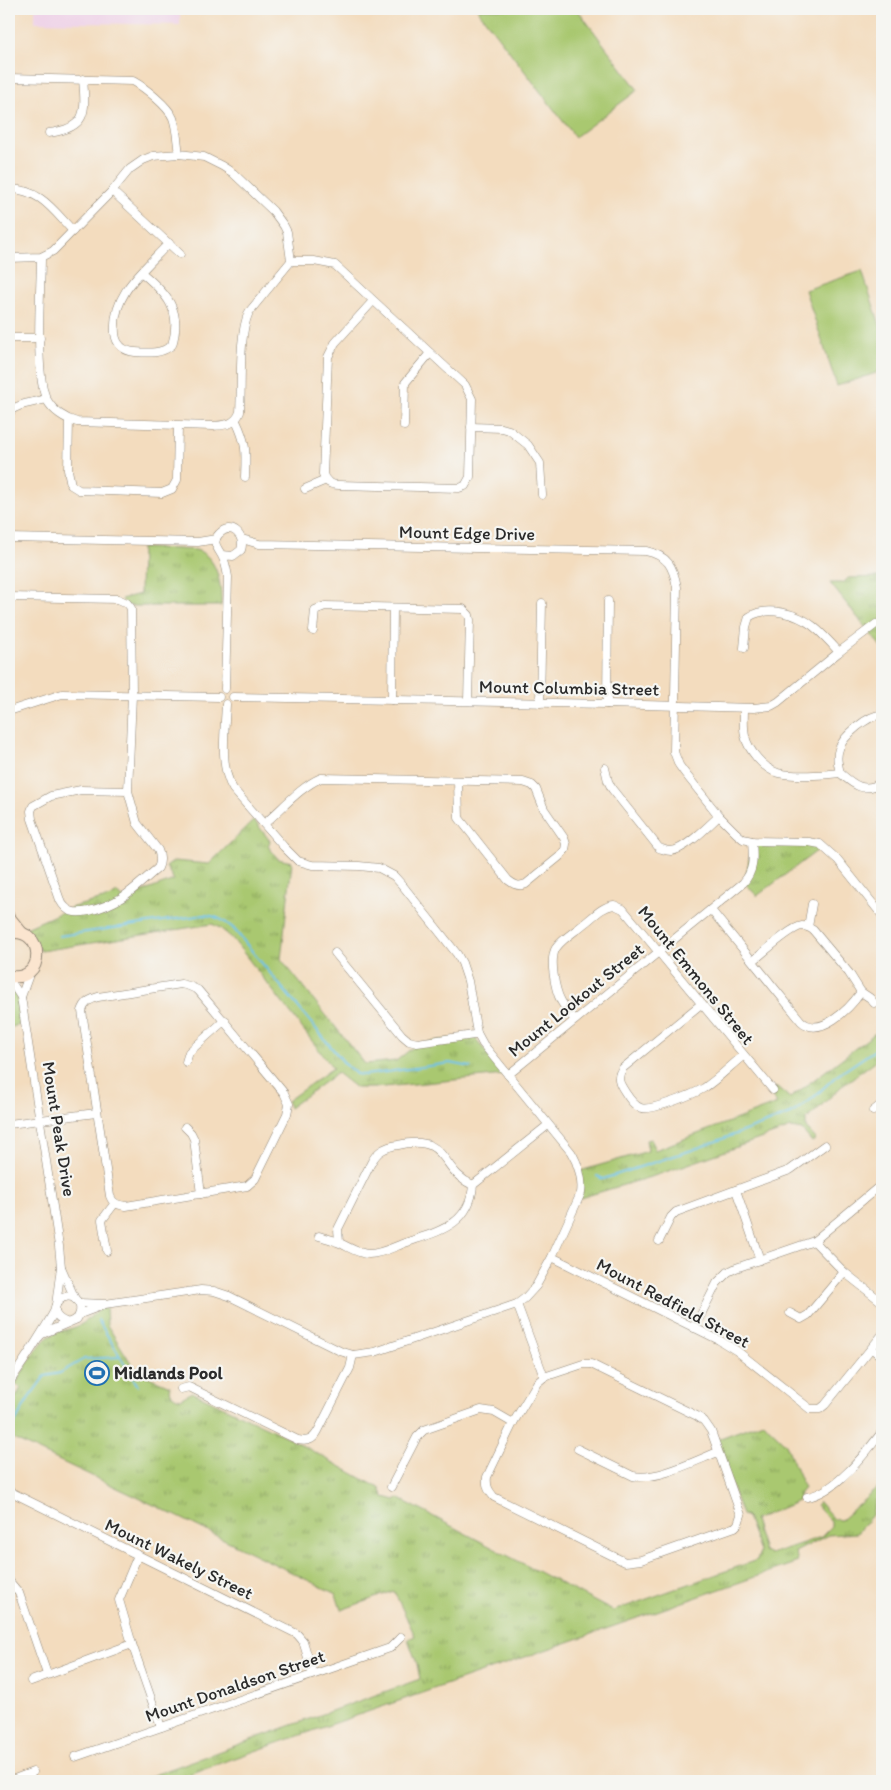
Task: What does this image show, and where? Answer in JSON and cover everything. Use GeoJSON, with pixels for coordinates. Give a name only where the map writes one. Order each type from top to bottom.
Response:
{"type":"FeatureCollection","features":[{"type":"Feature","properties":{"kind":"street"},"geometry":{"type":"LineString","coordinates":[[9,78],[133,80],[171,114],[176,128],[178,154]]}},
{"type":"Feature","properties":{"kind":"street"},"geometry":{"type":"LineString","coordinates":[[49,133],[65,131],[81,117],[85,107],[83,79]]}},
{"type":"Feature","properties":{"kind":"street"},"geometry":{"type":"LineString","coordinates":[[9,258],[41,257],[53,251],[112,191],[130,169],[153,156],[178,154],[204,157],[233,173],[281,221],[287,232],[291,261],[248,312],[245,319],[240,412],[236,421],[226,425],[178,426],[77,422],[69,420],[57,411],[46,399],[41,374],[41,257]]}},
{"type":"Feature","properties":{"kind":"street"},"geometry":{"type":"LineString","coordinates":[[9,189],[20,189],[34,193],[73,231]]}},
{"type":"Feature","properties":{"kind":"street"},"geometry":{"type":"LineString","coordinates":[[112,191],[180,254]]}},
{"type":"Feature","properties":{"kind":"street"},"geometry":{"type":"LineString","coordinates":[[142,272],[172,304],[174,338],[172,345],[161,352],[130,352],[123,349],[116,337],[115,314],[123,294],[142,272],[169,243]]}},
{"type":"Feature","properties":{"kind":"street"},"geometry":{"type":"LineString","coordinates":[[291,261],[314,261],[335,265],[468,390],[472,399],[470,477],[465,486],[459,488],[333,485],[326,480],[323,474],[328,357],[335,344],[373,301]]}},
{"type":"Feature","properties":{"kind":"street"},"geometry":{"type":"LineString","coordinates":[[9,338],[40,338]]}},
{"type":"Feature","properties":{"kind":"street"},"geometry":{"type":"LineString","coordinates":[[404,426],[406,383],[430,353]]}},
{"type":"Feature","properties":{"kind":"street"},"geometry":{"type":"LineString","coordinates":[[9,412],[18,406],[46,399]]}},
{"type":"Feature","properties":{"kind":"street"},"geometry":{"type":"LineString","coordinates":[[69,420],[68,470],[72,485],[79,490],[162,493],[172,489],[177,480],[178,426]]}},
{"type":"Feature","properties":{"kind":"street"},"geometry":{"type":"LineString","coordinates":[[236,421],[246,448],[245,477]]}},
{"type":"Feature","properties":{"kind":"street"},"geometry":{"type":"LineString","coordinates":[[471,427],[502,428],[508,430],[528,445],[537,456],[542,470],[542,495]]}},
{"type":"Feature","properties":{"kind":"street"},"geometry":{"type":"LineString","coordinates":[[305,489],[326,480]]}},
{"type":"Feature","properties":{"kind":"street","name":"Mount Edge Drive"},"geometry":{"type":"LineString","coordinates":[[9,538],[198,542],[216,539],[222,531],[231,529],[239,533],[242,539],[259,544],[646,551],[662,556],[670,564],[677,587],[674,705]]}},
{"type":"Feature","properties":{"kind":"street"},"geometry":{"type":"LineString","coordinates":[[216,539],[228,577],[225,689]]}},
{"type":"Feature","properties":{"kind":"street"},"geometry":{"type":"LineString","coordinates":[[228,577],[242,539]]}},
{"type":"Feature","properties":{"kind":"street","name":"Mount Edge Drive"},"geometry":{"type":"LineString","coordinates":[[198,542],[228,557],[259,544]]}},
{"type":"Feature","properties":{"kind":"street"},"geometry":{"type":"LineString","coordinates":[[9,597],[118,599],[127,603],[132,615],[132,695],[128,791],[137,823],[158,850],[160,864],[158,868],[113,904],[84,912],[70,912],[65,909],[60,900],[32,819],[31,811],[33,806],[51,796],[71,791],[128,791]]}},
{"type":"Feature","properties":{"kind":"street"},"geometry":{"type":"LineString","coordinates":[[607,704],[608,601]]}},
{"type":"Feature","properties":{"kind":"street"},"geometry":{"type":"LineString","coordinates":[[540,703],[542,603]]}},
{"type":"Feature","properties":{"kind":"street"},"geometry":{"type":"LineString","coordinates":[[313,631],[314,612],[318,608],[325,606],[460,608],[466,611],[470,620],[468,701]]}},
{"type":"Feature","properties":{"kind":"street"},"geometry":{"type":"LineString","coordinates":[[392,700],[394,608]]}},
{"type":"Feature","properties":{"kind":"street"},"geometry":{"type":"LineString","coordinates":[[744,648],[749,617],[759,612],[771,612],[800,618],[812,626],[838,652]]}},
{"type":"Feature","properties":{"kind":"street","name":"Mount Columbia Street"},"geometry":{"type":"LineString","coordinates":[[233,697],[674,705],[744,709],[763,707],[778,702],[838,652],[876,624]]}},
{"type":"Feature","properties":{"kind":"street"},"geometry":{"type":"LineString","coordinates":[[225,689],[232,692],[233,697],[231,702],[226,704]]}},
{"type":"Feature","properties":{"kind":"street"},"geometry":{"type":"LineString","coordinates":[[225,689],[220,692],[219,697],[221,702],[226,704]]}},
{"type":"Feature","properties":{"kind":"street"},"geometry":{"type":"LineString","coordinates":[[9,711],[62,694],[219,697]]}},
{"type":"Feature","properties":{"kind":"street"},"geometry":{"type":"LineString","coordinates":[[55,1308],[56,1316],[66,1322],[72,1322],[80,1314],[105,1304],[201,1290],[214,1291],[229,1296],[340,1351],[353,1355],[375,1352],[517,1304],[525,1298],[536,1286],[552,1257],[579,1199],[582,1187],[573,1156],[490,1054],[477,1033],[465,969],[457,954],[394,876],[379,868],[369,866],[304,864],[294,858],[236,794],[227,778],[225,765],[226,704]]}},
{"type":"Feature","properties":{"kind":"street"},"geometry":{"type":"LineString","coordinates":[[674,705],[674,752],[676,759],[719,816],[741,837],[752,841],[809,842],[820,844],[838,860],[882,915]]}},
{"type":"Feature","properties":{"kind":"street"},"geometry":{"type":"LineString","coordinates":[[744,709],[744,735],[747,742],[771,771],[816,775],[840,773],[856,786],[864,788],[872,787],[882,782]]}},
{"type":"Feature","properties":{"kind":"street"},"geometry":{"type":"LineString","coordinates":[[840,773],[838,754],[844,740],[872,717],[882,715]]}},
{"type":"Feature","properties":{"kind":"street"},"geometry":{"type":"LineString","coordinates":[[605,768],[612,789],[659,848],[672,851],[680,848],[719,816]]}},
{"type":"Feature","properties":{"kind":"street"},"geometry":{"type":"LineString","coordinates":[[264,824],[305,788],[322,778],[523,782],[532,785],[536,789],[544,809],[564,838],[565,850],[559,858],[526,884],[515,885],[508,880],[463,826],[459,818],[458,781]]}},
{"type":"Feature","properties":{"kind":"street","name":"Mount Lookout Street"},"geometry":{"type":"LineString","coordinates":[[508,1074],[743,883],[750,874],[753,860],[752,841]]}},
{"type":"Feature","properties":{"kind":"street","name":"Mount Emmons Street"},"geometry":{"type":"LineString","coordinates":[[575,1020],[561,1001],[553,969],[555,950],[604,908],[614,904],[622,909],[743,1056],[774,1090]]}},
{"type":"Feature","properties":{"kind":"street"},"geometry":{"type":"LineString","coordinates":[[808,927],[812,904]]}},
{"type":"Feature","properties":{"kind":"street"},"geometry":{"type":"LineString","coordinates":[[711,910],[801,1021],[810,1027],[825,1026],[848,1007],[861,992]]}},
{"type":"Feature","properties":{"kind":"street","name":"Mount Peak Drive"},"geometry":{"type":"LineString","coordinates":[[9,917],[22,933],[33,941],[38,952],[35,965],[30,972],[22,997]]}},
{"type":"Feature","properties":{"kind":"street"},"geometry":{"type":"LineString","coordinates":[[752,961],[792,930],[803,926],[808,927],[813,930],[849,973],[861,992],[874,1003]]}},
{"type":"Feature","properties":{"kind":"street"},"geometry":{"type":"LineString","coordinates":[[9,933],[22,933]]}},
{"type":"Feature","properties":{"kind":"street"},"geometry":{"type":"LineString","coordinates":[[335,954],[409,1042],[417,1043],[477,1033]]}},
{"type":"Feature","properties":{"kind":"street","name":"Mount Peak Drive"},"geometry":{"type":"LineString","coordinates":[[9,977],[18,977],[30,972]]}},
{"type":"Feature","properties":{"kind":"street","name":"Mount Peak Drive"},"geometry":{"type":"LineString","coordinates":[[9,977],[22,997],[61,1268],[55,1308]]}},
{"type":"Feature","properties":{"kind":"street"},"geometry":{"type":"LineString","coordinates":[[180,984],[198,990],[284,1093],[289,1104],[288,1110],[254,1181],[242,1188],[126,1206],[114,1203],[110,1196],[96,1113],[82,1011],[84,1004],[98,997],[180,984]]}},
{"type":"Feature","properties":{"kind":"street"},"geometry":{"type":"LineString","coordinates":[[701,1004],[619,1073],[619,1084],[635,1104],[639,1108],[648,1108],[698,1091],[743,1056]]}},
{"type":"Feature","properties":{"kind":"street"},"geometry":{"type":"LineString","coordinates":[[186,1062],[189,1052],[225,1020]]}},
{"type":"Feature","properties":{"kind":"street"},"geometry":{"type":"LineString","coordinates":[[873,1111],[882,1104]]}},
{"type":"Feature","properties":{"kind":"street"},"geometry":{"type":"LineString","coordinates":[[9,1124],[96,1113]]}},
{"type":"Feature","properties":{"kind":"street"},"geometry":{"type":"LineString","coordinates":[[473,1185],[548,1125]]}},
{"type":"Feature","properties":{"kind":"street"},"geometry":{"type":"LineString","coordinates":[[184,1127],[191,1133],[194,1139],[201,1194]]}},
{"type":"Feature","properties":{"kind":"street"},"geometry":{"type":"LineString","coordinates":[[339,1242],[338,1229],[371,1163],[376,1154],[388,1147],[409,1143],[430,1144],[461,1178],[473,1185]]}},
{"type":"Feature","properties":{"kind":"street"},"geometry":{"type":"LineString","coordinates":[[659,1241],[671,1217],[676,1212],[790,1170],[825,1144]]}},
{"type":"Feature","properties":{"kind":"street"},"geometry":{"type":"LineString","coordinates":[[694,1328],[722,1277],[736,1268],[814,1240],[882,1184]]}},
{"type":"Feature","properties":{"kind":"street"},"geometry":{"type":"LineString","coordinates":[[319,1236],[339,1242],[357,1251],[371,1254],[446,1228],[460,1217],[466,1209],[473,1193],[473,1185]]}},
{"type":"Feature","properties":{"kind":"street"},"geometry":{"type":"LineString","coordinates":[[736,1190],[760,1260]]}},
{"type":"Feature","properties":{"kind":"street"},"geometry":{"type":"LineString","coordinates":[[107,1251],[102,1220],[114,1203]]}},
{"type":"Feature","properties":{"kind":"street"},"geometry":{"type":"LineString","coordinates":[[814,1240],[844,1272],[882,1302]]}},
{"type":"Feature","properties":{"kind":"street","name":"Mount Redfield Street"},"geometry":{"type":"LineString","coordinates":[[552,1257],[737,1351],[806,1407],[816,1410],[825,1405],[882,1335]]}},
{"type":"Feature","properties":{"kind":"street","name":"Mount Peak Drive"},"geometry":{"type":"LineString","coordinates":[[61,1268],[77,1301],[80,1314]]}},
{"type":"Feature","properties":{"kind":"street"},"geometry":{"type":"LineString","coordinates":[[790,1313],[801,1319],[808,1315],[844,1272]]}},
{"type":"Feature","properties":{"kind":"street"},"geometry":{"type":"LineString","coordinates":[[9,1383],[42,1334],[59,1300],[64,1297],[70,1297],[77,1301],[105,1304]]}},
{"type":"Feature","properties":{"kind":"street"},"geometry":{"type":"LineString","coordinates":[[517,1304],[544,1377]]}},
{"type":"Feature","properties":{"kind":"street"},"geometry":{"type":"LineString","coordinates":[[42,1334],[66,1322]]}},
{"type":"Feature","properties":{"kind":"street"},"geometry":{"type":"LineString","coordinates":[[872,1349],[882,1358]]}},
{"type":"Feature","properties":{"kind":"street"},"geometry":{"type":"LineString","coordinates":[[181,1389],[189,1387],[298,1440],[309,1440],[314,1438],[318,1431],[350,1368],[353,1355]]}},
{"type":"Feature","properties":{"kind":"street"},"geometry":{"type":"LineString","coordinates":[[583,1364],[591,1364],[704,1421],[711,1431],[741,1516],[736,1526],[641,1560],[625,1562],[494,1497],[488,1491],[486,1484],[488,1477],[513,1423],[537,1383],[544,1377],[583,1364]]}},
{"type":"Feature","properties":{"kind":"street"},"geometry":{"type":"LineString","coordinates":[[391,1487],[417,1437],[424,1430],[481,1410],[494,1412],[513,1423]]}},
{"type":"Feature","properties":{"kind":"street"},"geometry":{"type":"LineString","coordinates":[[807,1497],[818,1495],[830,1487],[860,1460],[882,1432]]}},
{"type":"Feature","properties":{"kind":"street"},"geometry":{"type":"LineString","coordinates":[[578,1448],[639,1478],[656,1475],[718,1452]]}},
{"type":"Feature","properties":{"kind":"street","name":"Mount Wakely Street"},"geometry":{"type":"LineString","coordinates":[[9,1491],[297,1634],[303,1641],[313,1674]]}},
{"type":"Feature","properties":{"kind":"street"},"geometry":{"type":"LineString","coordinates":[[138,1555],[119,1600],[161,1728]]}},
{"type":"Feature","properties":{"kind":"street"},"geometry":{"type":"LineString","coordinates":[[9,1581],[19,1593],[47,1674]]}},
{"type":"Feature","properties":{"kind":"street","name":"Mount Donaldson Street"},"geometry":{"type":"LineString","coordinates":[[75,1757],[390,1648],[401,1636]]}},
{"type":"Feature","properties":{"kind":"street"},"geometry":{"type":"LineString","coordinates":[[31,1681],[132,1644]]}},
{"type":"Feature","properties":{"kind":"street"},"geometry":{"type":"LineString","coordinates":[[9,1781],[33,1772]]}},
{"type":"Feature","properties":{"kind":"shaded area"},"geometry":{"type":"Polygon","coordinates":[[[35,9],[180,9],[180,25],[35,22],[35,9]]]}},
{"type":"Feature","properties":{"kind":"green space"},"geometry":{"type":"Polygon","coordinates":[[[477,9],[577,9],[638,90],[575,137],[477,9]]]}},
{"type":"Feature","properties":{"kind":"green space"},"geometry":{"type":"Polygon","coordinates":[[[862,271],[882,331],[882,371],[837,386],[805,290],[862,271]]]}},
{"type":"Feature","properties":{"kind":"green space"},"geometry":{"type":"Polygon","coordinates":[[[141,548],[196,550],[203,553],[214,565],[217,573],[221,590],[221,606],[128,606],[121,599],[140,594],[141,548]]]}},
{"type":"Feature","properties":{"kind":"green space"},"geometry":{"type":"Polygon","coordinates":[[[882,577],[882,648],[830,583],[843,583],[848,578],[882,577]]]}},
{"type":"Feature","properties":{"kind":"green space"},"geometry":{"type":"Polygon","coordinates":[[[254,820],[270,841],[268,846],[278,859],[292,862],[281,959],[365,1064],[396,1061],[417,1044],[473,1035],[504,1075],[374,1088],[356,1088],[337,1073],[289,1108],[287,1101],[333,1068],[232,938],[220,928],[212,924],[41,951],[24,929],[73,907],[111,897],[117,893],[124,899],[174,880],[166,867],[174,861],[209,864],[254,820]]]}},
{"type":"Feature","properties":{"kind":"green space"},"geometry":{"type":"Polygon","coordinates":[[[818,842],[822,847],[757,896],[745,883],[752,843],[818,842]]]}},
{"type":"Feature","properties":{"kind":"green space"},"geometry":{"type":"Polygon","coordinates":[[[9,985],[17,997],[21,1024],[9,1028],[9,985]]]}},
{"type":"Feature","properties":{"kind":"green space"},"geometry":{"type":"Polygon","coordinates":[[[882,1031],[882,1056],[843,1085],[806,1120],[806,1128],[816,1139],[812,1142],[802,1130],[791,1128],[657,1175],[580,1198],[580,1171],[648,1151],[646,1140],[651,1139],[655,1150],[777,1104],[770,1092],[777,1087],[790,1098],[874,1034],[882,1031]]]}},
{"type":"Feature","properties":{"kind":"green space"},"geometry":{"type":"Polygon","coordinates":[[[106,1307],[107,1325],[131,1363],[144,1375],[170,1386],[171,1393],[175,1397],[180,1399],[192,1392],[287,1437],[381,1489],[384,1497],[395,1500],[398,1498],[613,1611],[757,1560],[760,1552],[747,1517],[742,1515],[715,1440],[763,1422],[786,1444],[804,1488],[800,1493],[798,1501],[754,1520],[764,1551],[770,1554],[821,1537],[831,1527],[831,1522],[816,1505],[819,1502],[834,1519],[841,1520],[882,1484],[882,1488],[878,1493],[872,1515],[857,1533],[828,1535],[795,1552],[798,1562],[169,1781],[137,1781],[420,1679],[408,1639],[415,1636],[394,1591],[341,1610],[336,1594],[9,1437],[9,1409],[21,1388],[15,1384],[36,1351],[50,1336],[80,1325],[97,1311],[106,1307]]]}},
{"type":"Feature","properties":{"kind":"water","name":"Midlands Pool"},"geometry":{"type":"Polygon","coordinates":[[[100,1362],[108,1373],[94,1383],[86,1372],[100,1362]]]}},
{"type":"Feature","properties":{"kind":"waterway"},"geometry":{"type":"LineString","coordinates":[[59,936],[204,915],[216,917],[233,928],[345,1064],[356,1074],[365,1075],[450,1063],[471,1067]]}},
{"type":"Feature","properties":{"kind":"waterway"},"geometry":{"type":"LineString","coordinates":[[597,1176],[603,1179],[692,1150],[791,1114],[813,1098],[835,1077],[882,1045]]}},
{"type":"Feature","properties":{"kind":"waterway"},"geometry":{"type":"LineString","coordinates":[[98,1320],[138,1386]]}},
{"type":"Feature","properties":{"kind":"waterway"},"geometry":{"type":"LineString","coordinates":[[10,1432],[28,1399],[45,1376],[60,1373],[84,1359],[120,1357]]}},
{"type":"Feature","properties":{"kind":"place","name":"Midlands Pool"},"geometry":{"type":"Point","coordinates":[97,1373]}}]}
